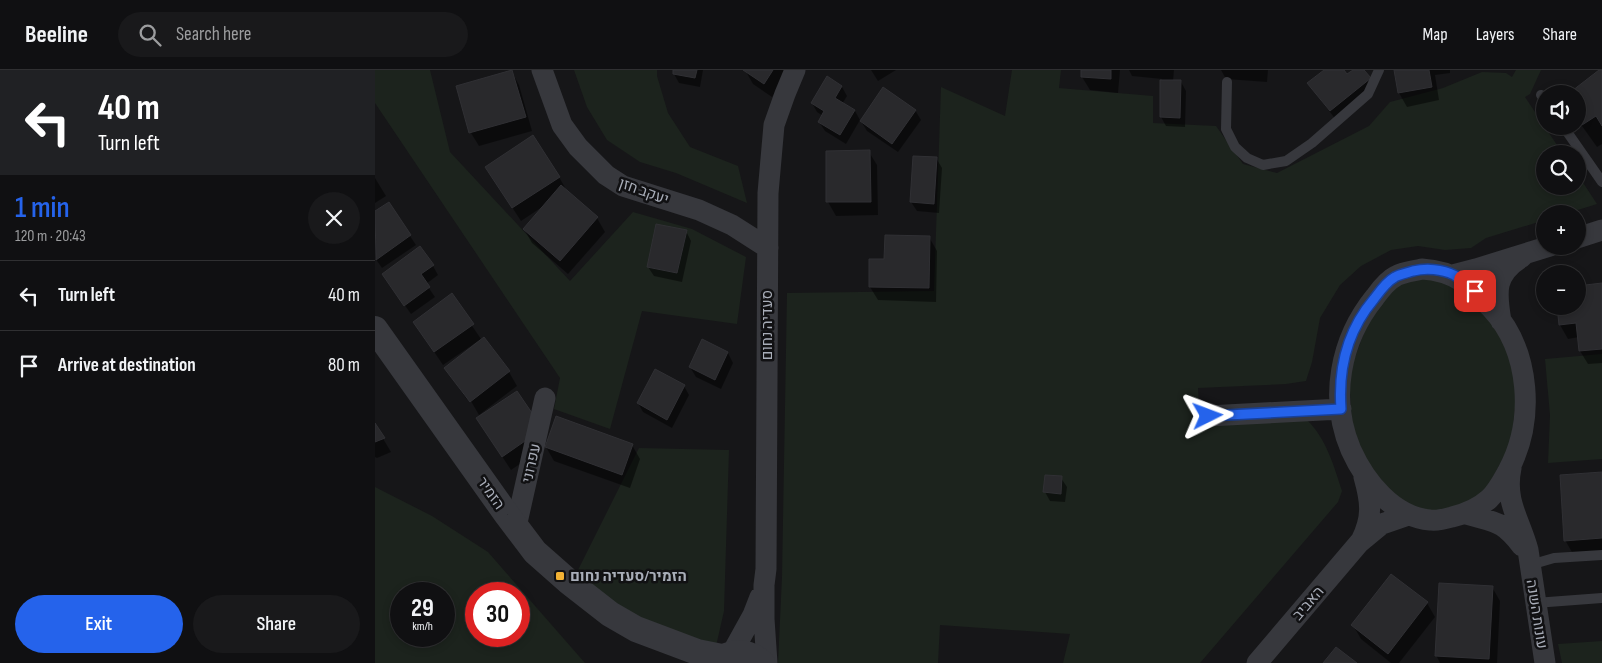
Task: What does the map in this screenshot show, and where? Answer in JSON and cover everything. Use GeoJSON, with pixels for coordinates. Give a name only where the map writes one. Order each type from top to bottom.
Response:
{"type":"FeatureCollection","features":[{"type":"Feature","properties":{"kind":"street","name":"יעקב חזן"},"geometry":{"type":"LineString","coordinates":[[543,70],[562,125],[578,147],[606,175],[623,186],[699,210],[732,225],[768,248]]}},
{"type":"Feature","properties":{"kind":"street","name":"סעדיה נחום"},"geometry":{"type":"LineString","coordinates":[[767,663],[764,585],[766,560],[768,192],[774,125],[795,70]]}},
{"type":"Feature","properties":{"kind":"street"},"geometry":{"type":"LineString","coordinates":[[1586,235],[1602,230]]}},
{"type":"Feature","properties":{"kind":"street"},"geometry":{"type":"LineString","coordinates":[[1453,275],[1476,270],[1536,250]]}},
{"type":"Feature","properties":{"kind":"street"},"geometry":{"type":"LineString","coordinates":[[1501,321],[1498,304],[1498,283],[1514,262],[1536,251]]}},
{"type":"Feature","properties":{"kind":"street"},"geometry":{"type":"LineString","coordinates":[[1422,269],[1453,275],[1475,291],[1501,321],[1516,348],[1525,391],[1523,429],[1512,464],[1503,482],[1489,499],[1466,514],[1430,520],[1408,515],[1374,487],[1351,450],[1344,429],[1341,409],[1341,372],[1346,349],[1353,330],[1365,309],[1382,288],[1395,276],[1422,269]]}},
{"type":"Feature","properties":{"kind":"street","name":"הזמיר"},"geometry":{"type":"LineString","coordinates":[[375,329],[535,552],[569,582],[610,614],[636,629],[697,652],[723,658],[743,652],[753,656],[762,663]]}},
{"type":"Feature","properties":{"kind":"street","name":"עפרוני"},"geometry":{"type":"LineString","coordinates":[[516,527],[545,398]]}},
{"type":"Feature","properties":{"kind":"street"},"geometry":{"type":"LineString","coordinates":[[1208,416],[1341,409]]}},
{"type":"Feature","properties":{"kind":"street","name":"עונות השנה"},"geometry":{"type":"LineString","coordinates":[[1512,464],[1509,479],[1511,503],[1524,533],[1528,550],[1545,663]]}},
{"type":"Feature","properties":{"kind":"street","name":"האביב"},"geometry":{"type":"LineString","coordinates":[[1359,543],[1367,528],[1370,512],[1369,497],[1363,471]]}},
{"type":"Feature","properties":{"kind":"street","name":"עונות השנה"},"geometry":{"type":"LineString","coordinates":[[1466,514],[1500,523],[1507,528],[1523,548],[1530,565]]}},
{"type":"Feature","properties":{"kind":"street","name":"האביב"},"geometry":{"type":"LineString","coordinates":[[1257,663],[1359,543],[1382,524],[1408,515]]}},
{"type":"Feature","properties":{"kind":"street","name":"סעדיה נחום"},"geometry":{"type":"LineString","coordinates":[[723,658],[753,615],[764,585]]}},
{"type":"Feature","properties":{"kind":"street","name":"הזמיר"},"geometry":{"type":"LineString","coordinates":[[636,629],[676,663]]}},
{"type":"Feature","properties":{"kind":"lane"},"geometry":{"type":"LineString","coordinates":[[1227,82],[1226,128],[1235,147],[1247,158],[1263,165],[1286,161],[1312,143],[1368,94],[1379,70]]}},
{"type":"Feature","properties":{"kind":"lane"},"geometry":{"type":"LineString","coordinates":[[1569,135],[1602,182]]}},
{"type":"Feature","properties":{"kind":"lane"},"geometry":{"type":"LineString","coordinates":[[1530,565],[1554,558],[1602,555]]}},
{"type":"Feature","properties":{"kind":"lane"},"geometry":{"type":"LineString","coordinates":[[1535,603],[1602,598]]}},
{"type":"Feature","properties":{"kind":"shaded area"},"geometry":{"type":"Polygon","coordinates":[[[375,70],[430,70],[450,152],[570,281],[633,212],[692,229],[746,257],[737,324],[642,311],[610,429],[554,409],[560,378],[375,103],[375,70]]]}},
{"type":"Feature","properties":{"kind":"shaded area"},"geometry":{"type":"Polygon","coordinates":[[[574,70],[657,70],[668,113],[690,147],[738,166],[747,203],[676,173],[640,162],[607,140],[587,107],[574,70]]]}},
{"type":"Feature","properties":{"kind":"shaded area"},"geometry":{"type":"Polygon","coordinates":[[[1012,70],[1061,70],[1059,88],[1153,96],[1153,123],[1216,126],[1243,164],[1277,173],[1369,126],[1390,102],[1443,88],[1482,72],[1506,73],[1512,77],[1516,70],[1541,70],[1530,94],[1525,97],[1536,114],[1536,135],[1550,135],[1557,145],[1536,145],[1536,195],[1586,195],[1586,187],[1597,204],[1586,207],[1586,205],[1536,205],[1536,223],[1486,238],[1471,248],[1445,250],[1418,246],[1391,250],[1361,266],[1340,285],[1320,318],[1312,362],[1306,381],[1286,384],[1198,388],[1200,425],[1307,420],[1314,427],[1324,444],[1342,491],[1338,502],[1200,663],[1063,663],[1070,634],[940,625],[938,663],[778,663],[782,577],[787,293],[934,291],[941,87],[1005,116],[1012,70]]]}},
{"type":"Feature","properties":{"kind":"shaded area"},"geometry":{"type":"Polygon","coordinates":[[[1422,277],[1449,282],[1490,319],[1508,352],[1517,391],[1511,444],[1484,493],[1463,506],[1431,512],[1412,507],[1395,496],[1369,467],[1352,427],[1349,373],[1371,314],[1399,283],[1422,277]]]}},
{"type":"Feature","properties":{"kind":"shaded area"},"geometry":{"type":"Polygon","coordinates":[[[1602,354],[1602,459],[1548,463],[1550,415],[1545,359],[1602,354]]]}},
{"type":"Feature","properties":{"kind":"shaded area"},"geometry":{"type":"Polygon","coordinates":[[[639,448],[729,450],[724,611],[716,646],[638,624],[577,572],[639,448]]]}},
{"type":"Feature","properties":{"kind":"shaded area"},"geometry":{"type":"Polygon","coordinates":[[[375,487],[432,516],[488,552],[514,582],[465,582],[465,647],[530,647],[530,600],[585,663],[375,663],[375,487]]]}},
{"type":"Feature","properties":{"kind":"shaded area"},"geometry":{"type":"Polygon","coordinates":[[[1602,641],[1602,663],[1562,663],[1558,644],[1602,641]]]}},
{"type":"Feature","properties":{"kind":"building"},"geometry":{"type":"Polygon","coordinates":[[[512,70],[526,117],[469,133],[456,86],[512,70]]]}},
{"type":"Feature","properties":{"kind":"building"},"geometry":{"type":"Polygon","coordinates":[[[673,70],[697,70],[695,78],[673,74],[673,70]]]}},
{"type":"Feature","properties":{"kind":"building"},"geometry":{"type":"Polygon","coordinates":[[[743,70],[773,70],[764,84],[743,70]]]}},
{"type":"Feature","properties":{"kind":"building"},"geometry":{"type":"Polygon","coordinates":[[[1081,70],[1111,70],[1111,79],[1081,77],[1081,70]]]}},
{"type":"Feature","properties":{"kind":"building"},"geometry":{"type":"Polygon","coordinates":[[[1324,70],[1344,70],[1347,74],[1353,70],[1364,70],[1371,78],[1330,111],[1307,83],[1324,70]]]}},
{"type":"Feature","properties":{"kind":"building"},"geometry":{"type":"Polygon","coordinates":[[[1394,70],[1429,70],[1432,87],[1398,93],[1394,70]]]}},
{"type":"Feature","properties":{"kind":"building"},"geometry":{"type":"Polygon","coordinates":[[[1599,70],[1602,70],[1602,126],[1596,116],[1586,122],[1586,85],[1580,85],[1599,70]]]}},
{"type":"Feature","properties":{"kind":"building"},"geometry":{"type":"Polygon","coordinates":[[[827,76],[842,86],[835,98],[855,110],[840,135],[818,122],[824,111],[811,103],[827,76]]]}},
{"type":"Feature","properties":{"kind":"building"},"geometry":{"type":"Polygon","coordinates":[[[1160,80],[1181,80],[1180,118],[1160,117],[1160,80]]]}},
{"type":"Feature","properties":{"kind":"building"},"geometry":{"type":"Polygon","coordinates":[[[883,87],[916,110],[892,144],[860,121],[883,87]]]}},
{"type":"Feature","properties":{"kind":"building"},"geometry":{"type":"Polygon","coordinates":[[[533,135],[560,177],[512,208],[485,167],[533,135]]]}},
{"type":"Feature","properties":{"kind":"building"},"geometry":{"type":"Polygon","coordinates":[[[870,150],[871,202],[826,202],[826,151],[870,150]]]}},
{"type":"Feature","properties":{"kind":"building"},"geometry":{"type":"Polygon","coordinates":[[[913,156],[937,157],[934,204],[910,202],[913,156]]]}},
{"type":"Feature","properties":{"kind":"building"},"geometry":{"type":"Polygon","coordinates":[[[561,185],[598,217],[560,261],[523,229],[561,185]]]}},
{"type":"Feature","properties":{"kind":"building"},"geometry":{"type":"Polygon","coordinates":[[[389,202],[411,235],[376,260],[375,211],[389,202]]]}},
{"type":"Feature","properties":{"kind":"building"},"geometry":{"type":"Polygon","coordinates":[[[656,224],[687,230],[677,273],[647,267],[656,224]]]}},
{"type":"Feature","properties":{"kind":"building"},"geometry":{"type":"Polygon","coordinates":[[[885,235],[930,236],[929,288],[869,287],[869,259],[884,259],[885,235]]]}},
{"type":"Feature","properties":{"kind":"building"},"geometry":{"type":"Polygon","coordinates":[[[420,246],[434,265],[421,274],[430,287],[404,306],[382,274],[420,246]]]}},
{"type":"Feature","properties":{"kind":"building"},"geometry":{"type":"Polygon","coordinates":[[[1602,283],[1602,349],[1579,351],[1576,323],[1559,325],[1558,315],[1586,315],[1586,285],[1602,283]]]}},
{"type":"Feature","properties":{"kind":"building"},"geometry":{"type":"Polygon","coordinates":[[[452,293],[474,324],[434,352],[413,322],[452,293]]]}},
{"type":"Feature","properties":{"kind":"building"},"geometry":{"type":"Polygon","coordinates":[[[484,337],[510,371],[470,402],[444,368],[484,337]]]}},
{"type":"Feature","properties":{"kind":"building"},"geometry":{"type":"Polygon","coordinates":[[[702,339],[728,352],[715,380],[689,367],[702,339]]]}},
{"type":"Feature","properties":{"kind":"building"},"geometry":{"type":"Polygon","coordinates":[[[655,369],[685,385],[667,420],[637,403],[655,369]]]}},
{"type":"Feature","properties":{"kind":"building"},"geometry":{"type":"Polygon","coordinates":[[[517,391],[532,413],[525,441],[502,457],[476,418],[517,391]]]}},
{"type":"Feature","properties":{"kind":"building"},"geometry":{"type":"Polygon","coordinates":[[[556,416],[633,444],[622,475],[545,447],[556,416]]]}},
{"type":"Feature","properties":{"kind":"building"},"geometry":{"type":"Polygon","coordinates":[[[375,423],[385,438],[375,442],[375,423]]]}},
{"type":"Feature","properties":{"kind":"building"},"geometry":{"type":"Polygon","coordinates":[[[1602,472],[1602,538],[1564,541],[1560,475],[1602,472]]]}},
{"type":"Feature","properties":{"kind":"building"},"geometry":{"type":"Polygon","coordinates":[[[1045,475],[1062,476],[1061,494],[1043,492],[1045,475]]]}},
{"type":"Feature","properties":{"kind":"building"},"geometry":{"type":"Polygon","coordinates":[[[1391,574],[1428,602],[1388,654],[1351,625],[1391,574]]]}},
{"type":"Feature","properties":{"kind":"building"},"geometry":{"type":"Polygon","coordinates":[[[1439,583],[1493,586],[1489,659],[1435,656],[1439,583]]]}},
{"type":"Feature","properties":{"kind":"building"},"geometry":{"type":"Polygon","coordinates":[[[1336,647],[1357,663],[1323,663],[1336,647]]]}},
{"type":"Feature","properties":{"kind":"place","name":"הזמיר/סעדיה נחום"},"geometry":{"type":"Point","coordinates":[560,576]}},
{"type":"Feature","properties":{"kind":"route"},"geometry":{"type":"LineString","coordinates":[[1208,416],[1341,409],[1341,372],[1346,349],[1353,330],[1365,309],[1382,288],[1395,276],[1422,269],[1435,270],[1453,275],[1475,291]]}}]}
